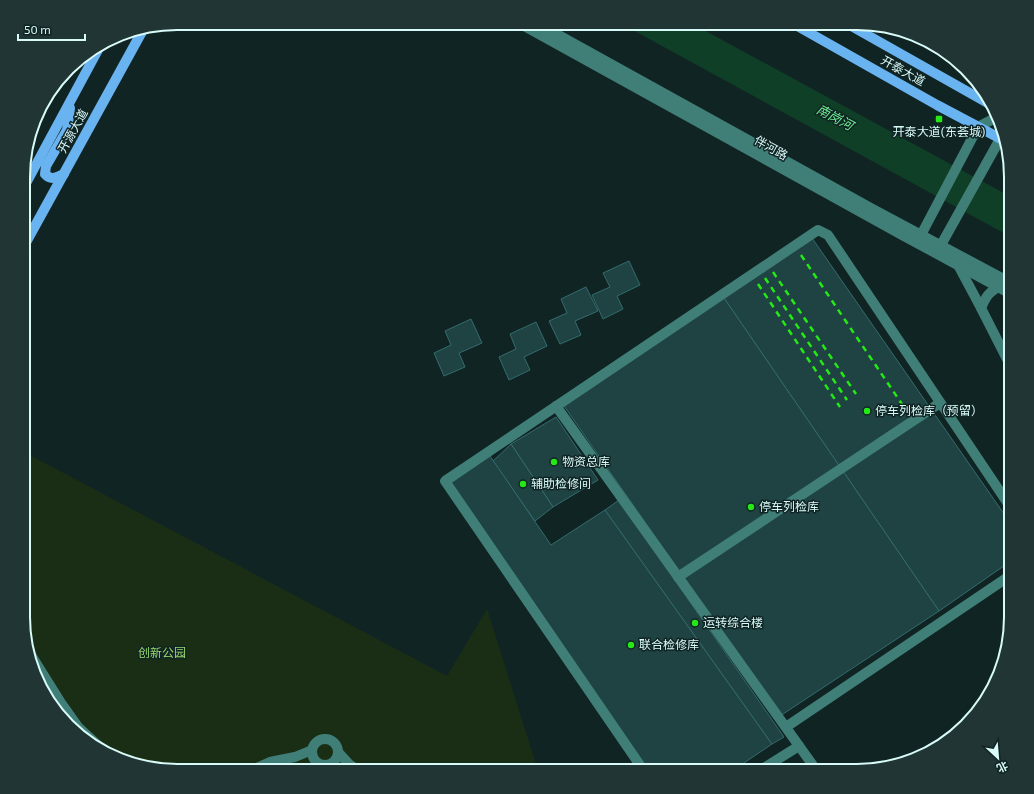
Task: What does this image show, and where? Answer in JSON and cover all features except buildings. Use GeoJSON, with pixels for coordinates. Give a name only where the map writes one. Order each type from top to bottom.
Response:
{"type":"FeatureCollection","features":[{"type":"Feature","properties":{"kind":"main road","name":"开泰大道"},"geometry":{"type":"LineString","coordinates":[[805,30],[978,127],[998,137]]}},
{"type":"Feature","properties":{"kind":"main road","name":"开泰大道"},"geometry":{"type":"LineString","coordinates":[[858,30],[982,100]]}},
{"type":"Feature","properties":{"kind":"main road","name":"开源大道"},"geometry":{"type":"LineString","coordinates":[[30,235],[140,35]]}},
{"type":"Feature","properties":{"kind":"main road","name":"开源大道"},"geometry":{"type":"LineString","coordinates":[[30,176],[95,55]]}},
{"type":"Feature","properties":{"kind":"main road"},"geometry":{"type":"LineString","coordinates":[[64,174],[50,178],[45,174],[45,171],[46,166],[66,130],[71,100]]}},
{"type":"Feature","properties":{"kind":"street","name":"伴河路"},"geometry":{"type":"LineString","coordinates":[[532,30],[1004,290]]}},
{"type":"Feature","properties":{"kind":"street","name":"伴河路"},"geometry":{"type":"LineString","coordinates":[[550,30],[1004,279]]}},
{"type":"Feature","properties":{"kind":"street"},"geometry":{"type":"LineString","coordinates":[[992,119],[978,127],[921,235],[926,248],[941,245],[999,141]]}},
{"type":"Feature","properties":{"kind":"street"},"geometry":{"type":"LineString","coordinates":[[639,764],[445,481],[818,230],[828,235],[1004,498]]}},
{"type":"Feature","properties":{"kind":"street"},"geometry":{"type":"LineString","coordinates":[[958,265],[1004,353]]}},
{"type":"Feature","properties":{"kind":"street"},"geometry":{"type":"LineString","coordinates":[[981,308],[988,293],[998,287]]}},
{"type":"Feature","properties":{"kind":"street"},"geometry":{"type":"LineString","coordinates":[[678,577],[940,403]]}},
{"type":"Feature","properties":{"kind":"street"},"geometry":{"type":"LineString","coordinates":[[556,406],[812,764]]}},
{"type":"Feature","properties":{"kind":"street"},"geometry":{"type":"LineString","coordinates":[[786,727],[1004,580]]}},
{"type":"Feature","properties":{"kind":"street"},"geometry":{"type":"LineString","coordinates":[[40,669],[76,724]]}},
{"type":"Feature","properties":{"kind":"street"},"geometry":{"type":"LineString","coordinates":[[264,764],[295,757],[312,750],[320,740],[329,739],[336,744],[339,753],[349,764]]}},
{"type":"Feature","properties":{"kind":"street"},"geometry":{"type":"LineString","coordinates":[[770,764],[799,746]]}},
{"type":"Feature","properties":{"kind":"street"},"geometry":{"type":"LineString","coordinates":[[312,750],[313,758],[320,764]]}},
{"type":"Feature","properties":{"kind":"street"},"geometry":{"type":"LineString","coordinates":[[331,764],[336,761],[339,753]]}},
{"type":"Feature","properties":{"kind":"green space","name":"创新公园"},"geometry":{"type":"Polygon","coordinates":[[[30,455],[447,676],[487,609],[537,764],[167,764],[139,759],[121,753],[103,744],[80,728],[60,707],[45,682],[35,655],[30,627],[30,455]]]}},
{"type":"Feature","properties":{"kind":"water","name":"南岗河"},"geometry":{"type":"Polygon","coordinates":[[[633,30],[704,30],[1004,193],[1004,233],[633,30]]]}},
{"type":"Feature","properties":{"kind":"railway"},"geometry":{"type":"LineString","coordinates":[[801,255],[908,413]]}},
{"type":"Feature","properties":{"kind":"railway"},"geometry":{"type":"LineString","coordinates":[[773,272],[856,394]]}},
{"type":"Feature","properties":{"kind":"railway"},"geometry":{"type":"LineString","coordinates":[[765,278],[847,400]]}},
{"type":"Feature","properties":{"kind":"railway"},"geometry":{"type":"LineString","coordinates":[[758,284],[840,407]]}},
{"type":"Feature","properties":{"kind":"place","name":"开泰大道(东荟城)"},"geometry":{"type":"Point","coordinates":[939,119]}},
{"type":"Feature","properties":{"kind":"place","name":"停车列检库（预留）"},"geometry":{"type":"Point","coordinates":[867,411]}},
{"type":"Feature","properties":{"kind":"place","name":"物资总库"},"geometry":{"type":"Point","coordinates":[554,462]}},
{"type":"Feature","properties":{"kind":"place","name":"辅助检修间"},"geometry":{"type":"Point","coordinates":[523,484]}},
{"type":"Feature","properties":{"kind":"place","name":"停车列检库"},"geometry":{"type":"Point","coordinates":[751,507]}},
{"type":"Feature","properties":{"kind":"place","name":"运转综合楼"},"geometry":{"type":"Point","coordinates":[695,623]}},
{"type":"Feature","properties":{"kind":"place","name":"联合检修库"},"geometry":{"type":"Point","coordinates":[631,645]}}]}
